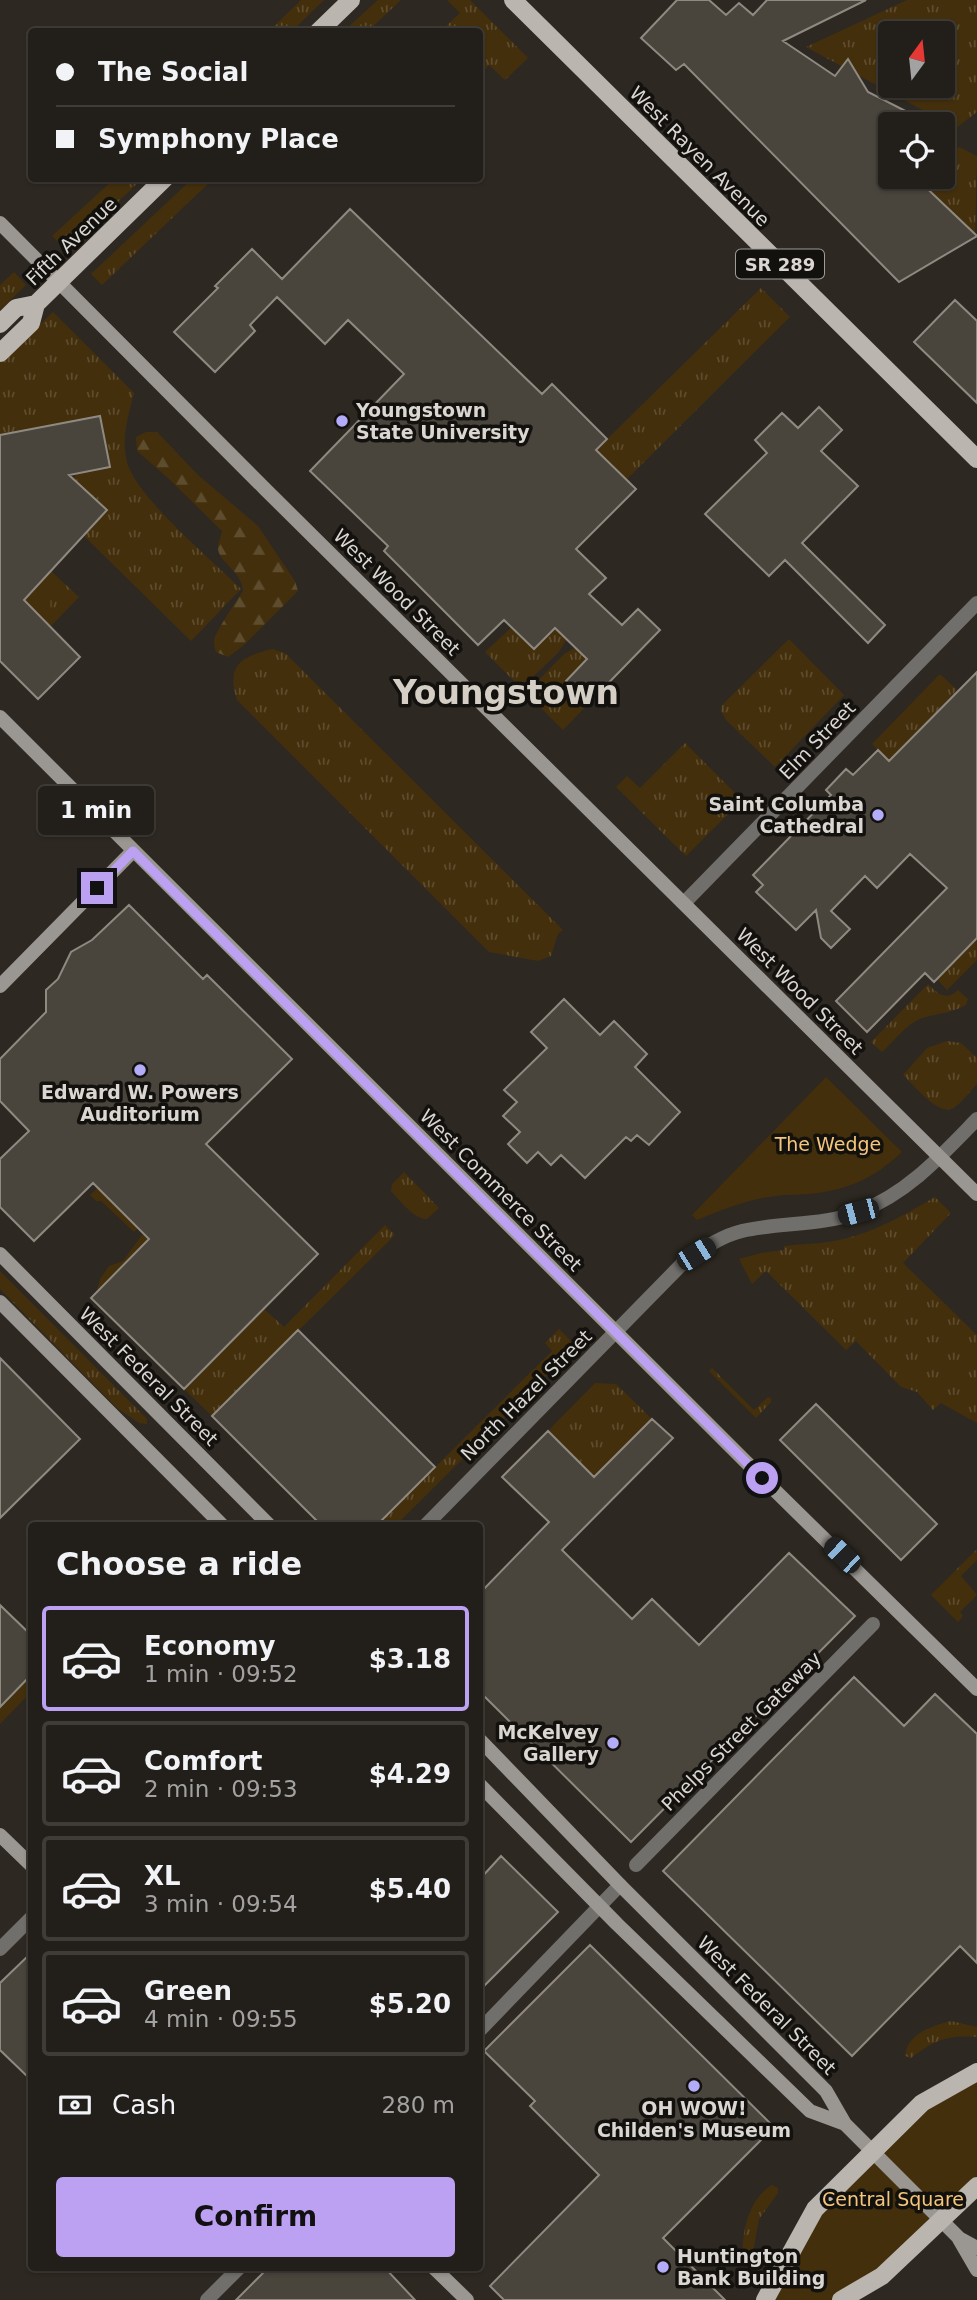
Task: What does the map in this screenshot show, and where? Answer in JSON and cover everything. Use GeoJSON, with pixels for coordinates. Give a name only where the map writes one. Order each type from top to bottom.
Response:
{"type":"FeatureCollection","features":[{"type":"Feature","properties":{"kind":"main road"},"geometry":{"type":"LineString","coordinates":[[322,28],[351,0]]}},
{"type":"Feature","properties":{"kind":"main road","name":"West Rayen Avenue"},"geometry":{"type":"LineString","coordinates":[[513,0],[977,459]]}},
{"type":"Feature","properties":{"kind":"main road","name":"Fifth Avenue"},"geometry":{"type":"LineString","coordinates":[[0,353],[31,323],[36,304],[161,182]]}},
{"type":"Feature","properties":{"kind":"main road","name":"Fifth Avenue"},"geometry":{"type":"LineString","coordinates":[[0,324],[16,308],[36,304]]}},
{"type":"Feature","properties":{"kind":"main road"},"geometry":{"type":"LineString","coordinates":[[765,2300],[815,2210],[922,2103],[977,2072]]}},
{"type":"Feature","properties":{"kind":"main road"},"geometry":{"type":"LineString","coordinates":[[841,2300],[882,2276],[977,2186]]}},
{"type":"Feature","properties":{"kind":"street","name":"West Wood Street"},"geometry":{"type":"LineString","coordinates":[[0,223],[977,1194]]}},
{"type":"Feature","properties":{"kind":"street","name":"Elm Street"},"geometry":{"type":"LineString","coordinates":[[684,903],[977,603]]}},
{"type":"Feature","properties":{"kind":"street","name":"West Commerce Street"},"geometry":{"type":"LineString","coordinates":[[0,717],[977,1689]]}},
{"type":"Feature","properties":{"kind":"street"},"geometry":{"type":"LineString","coordinates":[[0,986],[133,851]]}},
{"type":"Feature","properties":{"kind":"street","name":"North Hazel Street"},"geometry":{"type":"LineString","coordinates":[[429,1522],[675,1269],[716,1241],[740,1231],[831,1220],[858,1212],[898,1191],[921,1175],[977,1119]]}},
{"type":"Feature","properties":{"kind":"street","name":"West Federal Street"},"geometry":{"type":"LineString","coordinates":[[0,1254],[266,1522]]}},
{"type":"Feature","properties":{"kind":"street"},"geometry":{"type":"LineString","coordinates":[[0,1302],[219,1522]]}},
{"type":"Feature","properties":{"kind":"street","name":"Phelps Street Gateway"},"geometry":{"type":"LineString","coordinates":[[636,1866],[873,1624]]}},
{"type":"Feature","properties":{"kind":"street","name":"West Federal Street"},"geometry":{"type":"LineString","coordinates":[[483,1743],[826,2091],[845,2124]]}},
{"type":"Feature","properties":{"kind":"street"},"geometry":{"type":"LineString","coordinates":[[483,1787],[810,2111],[845,2124],[959,2238],[977,2270]]}},
{"type":"Feature","properties":{"kind":"street"},"geometry":{"type":"LineString","coordinates":[[0,1835],[28,1863]]}},
{"type":"Feature","properties":{"kind":"street"},"geometry":{"type":"LineString","coordinates":[[483,2027],[620,1885]]}},
{"type":"Feature","properties":{"kind":"street"},"geometry":{"type":"LineString","coordinates":[[0,1949],[28,1921]]}},
{"type":"Feature","properties":{"kind":"street"},"geometry":{"type":"LineString","coordinates":[[959,2238],[977,2248]]}},
{"type":"Feature","properties":{"kind":"street"},"geometry":{"type":"LineString","coordinates":[[207,2300],[236,2271]]}},
{"type":"Feature","properties":{"kind":"street"},"geometry":{"type":"LineString","coordinates":[[437,2271],[467,2300]]}},
{"type":"Feature","properties":{"kind":"green space"},"geometry":{"type":"Polygon","coordinates":[[[301,0],[324,0],[295,28],[272,28],[301,0]]]}},
{"type":"Feature","properties":{"kind":"green space"},"geometry":{"type":"Polygon","coordinates":[[[378,0],[401,0],[371,28],[347,28],[378,0]]]}},
{"type":"Feature","properties":{"kind":"green space"},"geometry":{"type":"Polygon","coordinates":[[[447,0],[470,0],[528,58],[505,80],[489,65],[483,71],[483,28],[445,27],[460,13],[447,0]]]}},
{"type":"Feature","properties":{"kind":"green space"},"geometry":{"type":"Polygon","coordinates":[[[907,0],[977,0],[977,112],[956,128],[955,112],[926,112],[900,98],[956,98],[956,21],[878,21],[878,86],[806,47],[907,0]]]}},
{"type":"Feature","properties":{"kind":"green space"},"geometry":{"type":"Polygon","coordinates":[[[959,147],[977,156],[975,238],[925,189],[955,189],[955,150],[959,147]]]}},
{"type":"Feature","properties":{"kind":"green space"},"geometry":{"type":"Polygon","coordinates":[[[111,182],[139,182],[67,250],[52,236],[111,182]]]}},
{"type":"Feature","properties":{"kind":"green space"},"geometry":{"type":"Polygon","coordinates":[[[189,182],[210,182],[102,285],[91,274],[189,182]]]}},
{"type":"Feature","properties":{"kind":"green space"},"geometry":{"type":"Polygon","coordinates":[[[14,272],[26,285],[0,310],[0,285],[14,272]]]}},
{"type":"Feature","properties":{"kind":"green space"},"geometry":{"type":"Polygon","coordinates":[[[761,288],[790,317],[626,480],[596,450],[761,288]]]}},
{"type":"Feature","properties":{"kind":"green space"},"geometry":{"type":"Polygon","coordinates":[[[53,312],[134,393],[125,445],[127,462],[133,476],[159,510],[241,589],[191,641],[84,536],[107,510],[73,478],[78,473],[110,466],[100,416],[0,435],[0,363],[53,312]]]}},
{"type":"Feature","properties":{"kind":"green space"},"geometry":{"type":"Polygon","coordinates":[[[146,432],[157,432],[198,475],[258,526],[295,581],[298,591],[244,645],[228,657],[216,652],[214,641],[243,591],[242,584],[219,553],[222,531],[137,451],[136,437],[146,432]]]}},
{"type":"Feature","properties":{"kind":"green space"},"geometry":{"type":"Polygon","coordinates":[[[51,571],[79,597],[50,627],[24,600],[51,571]]]}},
{"type":"Feature","properties":{"kind":"green space"},"geometry":{"type":"Polygon","coordinates":[[[51,571],[50,627],[24,600],[51,571]]]}},
{"type":"Feature","properties":{"kind":"green space"},"geometry":{"type":"Polygon","coordinates":[[[512,627],[555,628],[567,639],[558,653],[521,688],[485,652],[512,627]]]}},
{"type":"Feature","properties":{"kind":"green space"},"geometry":{"type":"Polygon","coordinates":[[[789,639],[844,695],[775,767],[726,720],[721,711],[722,705],[789,639]]]}},
{"type":"Feature","properties":{"kind":"green space"},"geometry":{"type":"Polygon","coordinates":[[[575,648],[587,659],[589,703],[563,730],[526,693],[564,654],[575,648]]]}},
{"type":"Feature","properties":{"kind":"green space"},"geometry":{"type":"Polygon","coordinates":[[[272,649],[285,653],[563,930],[558,934],[551,956],[538,961],[489,952],[237,700],[233,679],[238,665],[251,656],[272,649]]]}},
{"type":"Feature","properties":{"kind":"green space"},"geometry":{"type":"Polygon","coordinates":[[[940,674],[957,690],[889,761],[872,744],[940,674]]]}},
{"type":"Feature","properties":{"kind":"green space"},"geometry":{"type":"Polygon","coordinates":[[[685,743],[742,800],[686,856],[616,787],[627,776],[640,788],[685,743]]]}},
{"type":"Feature","properties":{"kind":"green space"},"geometry":{"type":"Polygon","coordinates":[[[977,938],[977,960],[947,990],[937,979],[977,938]]]}},
{"type":"Feature","properties":{"kind":"green space"},"geometry":{"type":"Polygon","coordinates":[[[928,984],[946,996],[958,990],[968,999],[966,1005],[916,1021],[905,1028],[882,1052],[871,1042],[928,984]]]}},
{"type":"Feature","properties":{"kind":"green space"},"geometry":{"type":"Polygon","coordinates":[[[947,1041],[961,1043],[977,1058],[977,1084],[960,1103],[947,1110],[934,1104],[903,1075],[927,1048],[947,1041]]]}},
{"type":"Feature","properties":{"kind":"green space","name":"The Wedge"},"geometry":{"type":"Polygon","coordinates":[[[826,1077],[902,1152],[870,1176],[836,1190],[756,1200],[697,1220],[692,1215],[826,1077]]]}},
{"type":"Feature","properties":{"kind":"green space"},"geometry":{"type":"Polygon","coordinates":[[[404,1172],[439,1208],[427,1219],[412,1213],[391,1191],[392,1184],[404,1172]]]}},
{"type":"Feature","properties":{"kind":"green space"},"geometry":{"type":"Polygon","coordinates":[[[201,1187],[96,1293],[100,1279],[109,1266],[123,1261],[141,1236],[201,1187]]]}},
{"type":"Feature","properties":{"kind":"green space"},"geometry":{"type":"Polygon","coordinates":[[[97,1188],[136,1226],[160,1206],[134,1232],[101,1201],[96,1201],[90,1195],[97,1188]]]}},
{"type":"Feature","properties":{"kind":"green space"},"geometry":{"type":"Polygon","coordinates":[[[935,1197],[951,1213],[903,1263],[977,1335],[977,1423],[941,1403],[933,1410],[917,1392],[901,1387],[856,1341],[846,1350],[766,1271],[752,1284],[739,1259],[784,1250],[784,1246],[828,1242],[857,1235],[897,1218],[935,1197]]]}},
{"type":"Feature","properties":{"kind":"green space"},"geometry":{"type":"Polygon","coordinates":[[[385,1225],[395,1235],[212,1416],[184,1389],[264,1309],[284,1327],[385,1225]]]}},
{"type":"Feature","properties":{"kind":"green space"},"geometry":{"type":"Polygon","coordinates":[[[0,1271],[147,1419],[147,1424],[139,1423],[117,1408],[0,1289],[0,1271]]]}},
{"type":"Feature","properties":{"kind":"green space"},"geometry":{"type":"Polygon","coordinates":[[[559,1329],[576,1346],[399,1522],[380,1522],[552,1351],[545,1343],[559,1329]]]}},
{"type":"Feature","properties":{"kind":"green space"},"geometry":{"type":"Polygon","coordinates":[[[712,1368],[754,1410],[768,1397],[771,1402],[756,1418],[709,1371],[712,1368]]]}},
{"type":"Feature","properties":{"kind":"green space"},"geometry":{"type":"Polygon","coordinates":[[[595,1383],[616,1384],[652,1419],[594,1477],[548,1431],[595,1383]]]}},
{"type":"Feature","properties":{"kind":"green space"},"geometry":{"type":"Polygon","coordinates":[[[977,1549],[977,1560],[961,1576],[977,1595],[960,1612],[963,1616],[958,1622],[931,1595],[977,1549]]]}},
{"type":"Feature","properties":{"kind":"green space"},"geometry":{"type":"Polygon","coordinates":[[[28,1677],[28,1695],[0,1724],[0,1707],[28,1677]]]}},
{"type":"Feature","properties":{"kind":"green space"},"geometry":{"type":"Polygon","coordinates":[[[951,2021],[977,2027],[977,2037],[942,2040],[911,2058],[905,2056],[910,2042],[916,2036],[929,2028],[951,2021]]]}},
{"type":"Feature","properties":{"kind":"green space","name":"Central Square"},"geometry":{"type":"Polygon","coordinates":[[[977,2072],[977,2186],[841,2300],[765,2300],[815,2209],[922,2103],[977,2072]]]}},
{"type":"Feature","properties":{"kind":"green space"},"geometry":{"type":"Polygon","coordinates":[[[772,2185],[778,2188],[778,2193],[759,2219],[753,2252],[746,2254],[743,2251],[743,2242],[749,2214],[758,2197],[772,2185]]]}},
{"type":"Feature","properties":{"kind":"building"},"geometry":{"type":"Polygon","coordinates":[[[677,0],[709,0],[726,15],[739,3],[753,15],[767,0],[866,0],[783,41],[835,76],[848,59],[868,92],[907,112],[878,112],[878,189],[928,189],[977,236],[899,282],[684,64],[676,70],[641,38],[677,0]]]}},
{"type":"Feature","properties":{"kind":"building"},"geometry":{"type":"Polygon","coordinates":[[[350,209],[542,394],[552,384],[607,439],[596,450],[636,489],[576,549],[606,578],[589,594],[622,625],[638,609],[660,630],[589,703],[566,681],[587,659],[555,628],[534,649],[504,620],[478,645],[384,551],[388,546],[310,471],[404,374],[348,320],[325,344],[277,297],[250,325],[255,331],[215,372],[174,332],[252,249],[282,279],[350,209]]]}},
{"type":"Feature","properties":{"kind":"building"},"geometry":{"type":"Polygon","coordinates":[[[955,300],[977,321],[977,403],[914,342],[955,300]]]}},
{"type":"Feature","properties":{"kind":"building"},"geometry":{"type":"Polygon","coordinates":[[[819,407],[842,430],[821,451],[858,486],[802,543],[885,625],[868,643],[785,560],[769,576],[705,514],[767,453],[755,440],[782,413],[798,428],[819,407]]]}},
{"type":"Feature","properties":{"kind":"building"},"geometry":{"type":"Polygon","coordinates":[[[100,416],[110,467],[69,475],[107,510],[24,600],[80,657],[38,699],[0,661],[0,435],[100,416]]]}},
{"type":"Feature","properties":{"kind":"building","name":"Saint Columba Cathedral"},"geometry":{"type":"Polygon","coordinates":[[[977,672],[977,938],[934,982],[925,973],[867,1032],[836,1001],[947,888],[910,854],[877,888],[865,876],[831,911],[850,929],[831,948],[821,938],[816,910],[796,930],[756,892],[763,885],[753,875],[831,795],[826,790],[846,769],[853,775],[878,750],[889,761],[977,672]]]}},
{"type":"Feature","properties":{"kind":"building","name":"Edward W. Powers Auditorium"},"geometry":{"type":"Polygon","coordinates":[[[129,905],[203,979],[207,975],[292,1059],[206,1144],[318,1254],[184,1389],[91,1298],[149,1239],[93,1183],[34,1241],[0,1207],[0,1159],[29,1131],[0,1101],[0,1059],[46,1012],[46,990],[58,979],[71,952],[92,940],[129,905]]]}},
{"type":"Feature","properties":{"kind":"building"},"geometry":{"type":"Polygon","coordinates":[[[564,999],[600,1035],[614,1021],[647,1054],[635,1067],[680,1112],[649,1145],[637,1135],[631,1141],[626,1137],[585,1178],[561,1155],[551,1165],[538,1152],[527,1163],[508,1144],[520,1132],[503,1116],[517,1102],[504,1090],[547,1048],[531,1032],[564,999]]]}},
{"type":"Feature","properties":{"kind":"building"},"geometry":{"type":"Polygon","coordinates":[[[298,1330],[435,1467],[380,1522],[318,1522],[212,1416],[298,1330]]]}},
{"type":"Feature","properties":{"kind":"building"},"geometry":{"type":"Polygon","coordinates":[[[0,1358],[80,1439],[0,1518],[0,1358]]]}},
{"type":"Feature","properties":{"kind":"building"},"geometry":{"type":"Polygon","coordinates":[[[816,1404],[937,1524],[901,1560],[780,1440],[816,1404]]]}},
{"type":"Feature","properties":{"kind":"building"},"geometry":{"type":"Polygon","coordinates":[[[652,1419],[673,1438],[562,1550],[632,1619],[652,1599],[699,1645],[789,1553],[855,1616],[631,1842],[483,1695],[483,1590],[549,1522],[502,1477],[548,1431],[594,1477],[652,1419]]]}},
{"type":"Feature","properties":{"kind":"building"},"geometry":{"type":"Polygon","coordinates":[[[0,1605],[28,1632],[28,1678],[0,1707],[0,1605]]]}},
{"type":"Feature","properties":{"kind":"building"},"geometry":{"type":"Polygon","coordinates":[[[854,1677],[904,1726],[935,1694],[977,1734],[977,1963],[960,1946],[852,2056],[663,1871],[854,1677]]]}},
{"type":"Feature","properties":{"kind":"building"},"geometry":{"type":"Polygon","coordinates":[[[501,1856],[558,1912],[483,1987],[483,1876],[501,1856]]]}},
{"type":"Feature","properties":{"kind":"building"},"geometry":{"type":"Polygon","coordinates":[[[590,1945],[774,2127],[663,2238],[725,2300],[504,2300],[490,2286],[599,2175],[530,2106],[535,2101],[484,2051],[590,1945]]]}},
{"type":"Feature","properties":{"kind":"building"},"geometry":{"type":"Polygon","coordinates":[[[28,1956],[28,2077],[0,2050],[0,1983],[28,1956]]]}},
{"type":"Feature","properties":{"kind":"building"},"geometry":{"type":"Polygon","coordinates":[[[265,2271],[388,2271],[415,2300],[236,2300],[265,2271]]]}},
{"type":"Feature","properties":{"kind":"place","name":"Youngstown State University"},"geometry":{"type":"Point","coordinates":[342,421]}},
{"type":"Feature","properties":{"kind":"place","name":"Saint Columba Cathedral"},"geometry":{"type":"Point","coordinates":[878,815]}},
{"type":"Feature","properties":{"kind":"place","name":"Edward W. Powers Auditorium"},"geometry":{"type":"Point","coordinates":[140,1070]}},
{"type":"Feature","properties":{"kind":"place","name":"McKelvey Gallery"},"geometry":{"type":"Point","coordinates":[613,1743]}},
{"type":"Feature","properties":{"kind":"place","name":"OH WOW! Childen's Museum"},"geometry":{"type":"Point","coordinates":[694,2086]}},
{"type":"Feature","properties":{"kind":"place","name":"Huntington Bank Building"},"geometry":{"type":"Point","coordinates":[663,2267]}},
{"type":"Feature","properties":{"kind":"district","name":"Youngstown"},"geometry":{"type":"Point","coordinates":[506,692]}},
{"type":"Feature","properties":{"kind":"route"},"geometry":{"type":"LineString","coordinates":[[97,888],[133,851],[762,1478]]}}]}
